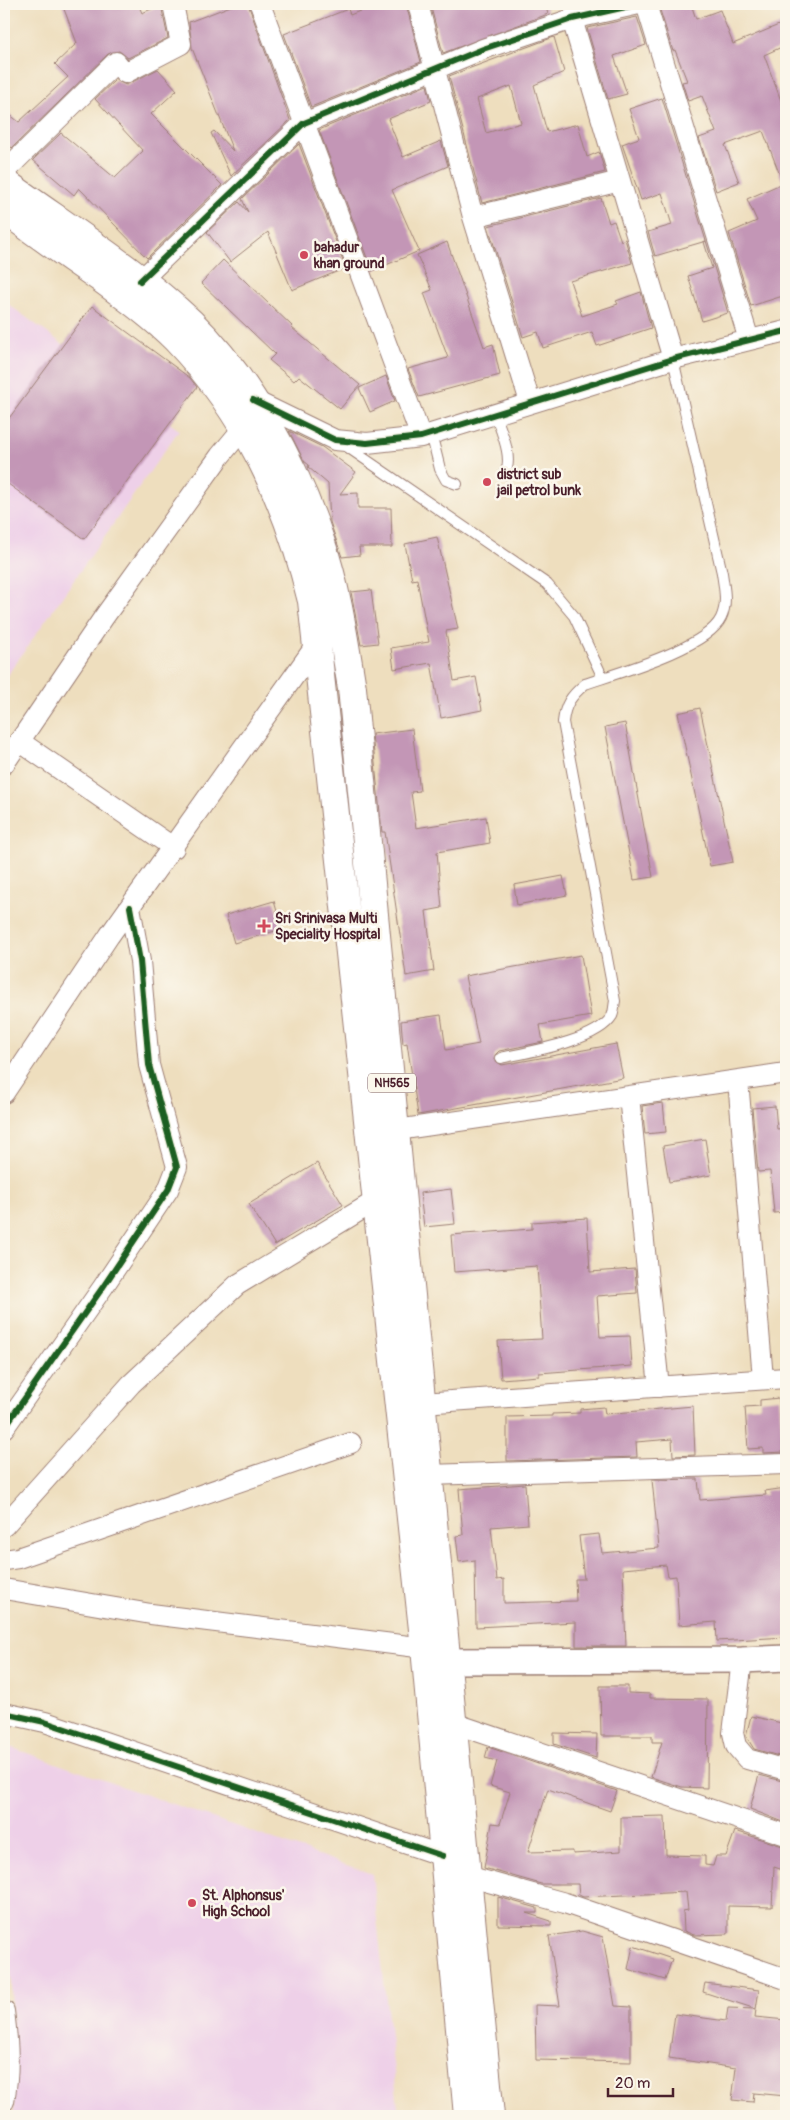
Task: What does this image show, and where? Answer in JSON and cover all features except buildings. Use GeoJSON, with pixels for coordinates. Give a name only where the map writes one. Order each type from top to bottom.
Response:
{"type":"FeatureCollection","features":[{"type":"Feature","properties":{"kind":"highway","name":"NH565"},"geometry":{"type":"LineString","coordinates":[[4,182],[140,280],[191,323],[231,367],[253,400],[301,491],[322,544],[342,628],[352,688],[397,1130],[428,1475],[443,1856],[468,2116]]}},
{"type":"Feature","properties":{"kind":"highway","name":"NH565"},"geometry":{"type":"LineString","coordinates":[[4,209],[128,298],[174,338],[212,379],[244,428],[280,497],[300,550],[312,601],[377,1200],[435,1655],[453,1723],[490,2116]]}},
{"type":"Feature","properties":{"kind":"street"},"geometry":{"type":"LineString","coordinates":[[4,172],[116,62],[125,74],[181,44],[173,4]]}},
{"type":"Feature","properties":{"kind":"street"},"geometry":{"type":"LineString","coordinates":[[418,4],[473,217],[530,402]]}},
{"type":"Feature","properties":{"kind":"street"},"geometry":{"type":"LineString","coordinates":[[140,280],[304,124],[483,48],[572,19],[639,4]]}},
{"type":"Feature","properties":{"kind":"street"},"geometry":{"type":"LineString","coordinates":[[646,4],[749,340]]}},
{"type":"Feature","properties":{"kind":"street"},"geometry":{"type":"LineString","coordinates":[[264,5],[304,124],[426,435]]}},
{"type":"Feature","properties":{"kind":"street"},"geometry":{"type":"LineString","coordinates":[[572,19],[673,359]]}},
{"type":"Feature","properties":{"kind":"street"},"geometry":{"type":"LineString","coordinates":[[473,217],[620,181]]}},
{"type":"Feature","properties":{"kind":"street"},"geometry":{"type":"LineString","coordinates":[[253,400],[335,440],[367,443],[426,435],[673,359],[786,331]]}},
{"type":"Feature","properties":{"kind":"street"},"geometry":{"type":"LineString","coordinates":[[4,764],[116,601],[220,456],[244,428]]}},
{"type":"Feature","properties":{"kind":"street"},"geometry":{"type":"LineString","coordinates":[[6,1085],[317,644]]}},
{"type":"Feature","properties":{"kind":"street"},"geometry":{"type":"LineString","coordinates":[[20,741],[174,848]]}},
{"type":"Feature","properties":{"kind":"street"},"geometry":{"type":"LineString","coordinates":[[4,1428],[168,1190],[176,1167],[149,1065],[140,961],[130,907]]}},
{"type":"Feature","properties":{"kind":"street"},"geometry":{"type":"LineString","coordinates":[[397,1130],[786,1073]]}},
{"type":"Feature","properties":{"kind":"street"},"geometry":{"type":"LineString","coordinates":[[738,1080],[763,1379]]}},
{"type":"Feature","properties":{"kind":"street"},"geometry":{"type":"LineString","coordinates":[[629,1096],[659,1387]]}},
{"type":"Feature","properties":{"kind":"street"},"geometry":{"type":"LineString","coordinates":[[4,1526],[131,1384],[237,1285],[377,1200]]}},
{"type":"Feature","properties":{"kind":"street"},"geometry":{"type":"LineString","coordinates":[[422,1403],[786,1378]]}},
{"type":"Feature","properties":{"kind":"street"},"geometry":{"type":"LineString","coordinates":[[4,1560],[18,1558],[351,1443]]}},
{"type":"Feature","properties":{"kind":"street"},"geometry":{"type":"LineString","coordinates":[[428,1475],[786,1464]]}},
{"type":"Feature","properties":{"kind":"street"},"geometry":{"type":"LineString","coordinates":[[4,1589],[151,1614],[435,1655],[742,1660],[786,1658]]}},
{"type":"Feature","properties":{"kind":"street"},"geometry":{"type":"LineString","coordinates":[[742,1660],[733,1733],[736,1746],[747,1759],[786,1770]]}},
{"type":"Feature","properties":{"kind":"street"},"geometry":{"type":"LineString","coordinates":[[4,1713],[45,1722],[443,1856]]}},
{"type":"Feature","properties":{"kind":"street"},"geometry":{"type":"LineString","coordinates":[[453,1723],[786,1835]]}},
{"type":"Feature","properties":{"kind":"street"},"geometry":{"type":"LineString","coordinates":[[467,1876],[565,1903],[786,1979]]}},
{"type":"Feature","properties":{"kind":"street"},"geometry":{"type":"LineString","coordinates":[[4,2011],[8,2044],[8,2083],[4,2100]]}},
{"type":"Feature","properties":{"kind":"lane"},"geometry":{"type":"LineString","coordinates":[[501,1058],[572,1041],[600,1027],[612,1016],[615,1001],[563,722],[565,708],[571,696],[585,684],[690,646],[706,634],[720,619],[725,602],[722,572],[673,359]]}},
{"type":"Feature","properties":{"kind":"lane"},"geometry":{"type":"LineString","coordinates":[[495,413],[508,458],[508,468],[504,474]]}},
{"type":"Feature","properties":{"kind":"lane"},"geometry":{"type":"LineString","coordinates":[[426,435],[446,480],[457,484]]}},
{"type":"Feature","properties":{"kind":"lane"},"geometry":{"type":"LineString","coordinates":[[335,440],[362,455],[547,584],[574,616],[603,678]]}},
{"type":"Feature","properties":{"kind":"shaded area"},"geometry":{"type":"Polygon","coordinates":[[[4,301],[179,430],[4,680],[4,301]]]}},
{"type":"Feature","properties":{"kind":"shaded area","name":"St. Alphonsus' High School"},"geometry":{"type":"Polygon","coordinates":[[[4,1745],[372,1874],[399,2116],[14,2116],[10,1932],[4,1863],[4,1745]]]}},
{"type":"Feature","properties":{"kind":"cycle path"},"geometry":{"type":"LineString","coordinates":[[140,281],[304,123],[483,49],[572,19],[639,4]]}},
{"type":"Feature","properties":{"kind":"cycle path"},"geometry":{"type":"LineString","coordinates":[[253,400],[335,440],[367,443],[421,437],[673,359],[786,331]]}},
{"type":"Feature","properties":{"kind":"cycle path"},"geometry":{"type":"LineString","coordinates":[[4,1428],[103,1287],[168,1190],[177,1167],[149,1065],[140,961],[130,907]]}},
{"type":"Feature","properties":{"kind":"cycle path"},"geometry":{"type":"LineString","coordinates":[[4,1713],[45,1722],[443,1856]]}},
{"type":"Feature","properties":{"kind":"place","name":"bahadur khan ground"},"geometry":{"type":"Point","coordinates":[304,255]}},
{"type":"Feature","properties":{"kind":"place","name":"district sub jail petrol bunk"},"geometry":{"type":"Point","coordinates":[487,482]}},
{"type":"Feature","properties":{"kind":"place","name":"Sri Srinivasa Multi Speciality Hospital"},"geometry":{"type":"Point","coordinates":[264,926]}},
{"type":"Feature","properties":{"kind":"place","name":"St. Alphonsus' High School"},"geometry":{"type":"Point","coordinates":[192,1903]}}]}
